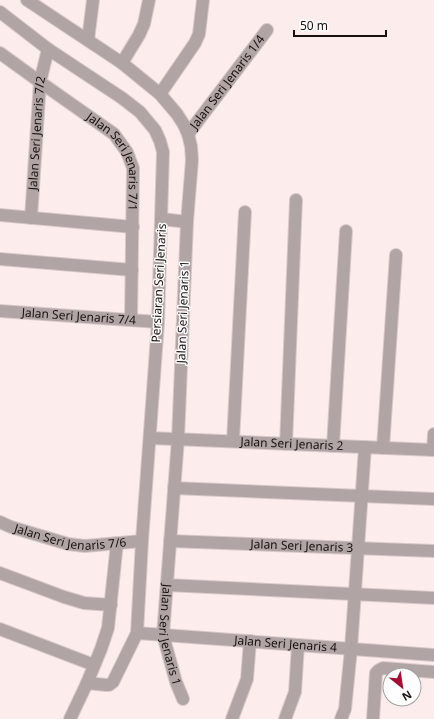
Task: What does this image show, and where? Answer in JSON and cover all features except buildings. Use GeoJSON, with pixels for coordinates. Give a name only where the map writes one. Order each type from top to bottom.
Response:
{"type":"FeatureCollection","features":[{"type":"Feature","properties":{"kind":"street","name":"Jalan Seri Jenaris 1"},"geometry":{"type":"LineString","coordinates":[[27,0],[43,5],[88,40],[122,63],[160,94],[178,114],[188,134],[191,146],[192,160],[187,222],[178,439],[163,635],[176,682],[183,699]]}},
{"type":"Feature","properties":{"kind":"street"},"geometry":{"type":"LineString","coordinates":[[88,40],[93,0]]}},
{"type":"Feature","properties":{"kind":"street"},"geometry":{"type":"LineString","coordinates":[[122,63],[144,24],[149,0]]}},
{"type":"Feature","properties":{"kind":"street"},"geometry":{"type":"LineString","coordinates":[[160,94],[195,43],[199,34],[202,0]]}},
{"type":"Feature","properties":{"kind":"street","name":"Persiaran Seri Jenaris"},"geometry":{"type":"LineString","coordinates":[[0,12],[48,48],[122,98],[140,112],[155,130],[163,152],[158,322],[142,541],[137,633]]}},
{"type":"Feature","properties":{"kind":"street","name":"Jalan Seri Jenaris 1/4"},"geometry":{"type":"LineString","coordinates":[[188,134],[267,30]]}},
{"type":"Feature","properties":{"kind":"street","name":"Jalan Seri Jenaris 7/2"},"geometry":{"type":"LineString","coordinates":[[30,218],[40,82],[48,48]]}},
{"type":"Feature","properties":{"kind":"street","name":"Jalan Seri Jenaris 7/1"},"geometry":{"type":"LineString","coordinates":[[0,53],[114,134],[127,152],[133,168],[131,320]]}},
{"type":"Feature","properties":{"kind":"street"},"geometry":{"type":"LineString","coordinates":[[286,444],[296,200]]}},
{"type":"Feature","properties":{"kind":"street"},"geometry":{"type":"LineString","coordinates":[[233,441],[245,212]]}},
{"type":"Feature","properties":{"kind":"street"},"geometry":{"type":"LineString","coordinates":[[0,215],[133,227]]}},
{"type":"Feature","properties":{"kind":"street"},"geometry":{"type":"LineString","coordinates":[[162,219],[187,222]]}},
{"type":"Feature","properties":{"kind":"street"},"geometry":{"type":"LineString","coordinates":[[333,446],[346,231]]}},
{"type":"Feature","properties":{"kind":"street"},"geometry":{"type":"LineString","coordinates":[[383,448],[396,255]]}},
{"type":"Feature","properties":{"kind":"street"},"geometry":{"type":"LineString","coordinates":[[0,259],[132,270]]}},
{"type":"Feature","properties":{"kind":"street","name":"Jalan Seri Jenaris 7/4"},"geometry":{"type":"LineString","coordinates":[[0,311],[158,322]]}},
{"type":"Feature","properties":{"kind":"street"},"geometry":{"type":"LineString","coordinates":[[433,450],[434,434]]}},
{"type":"Feature","properties":{"kind":"street","name":"Jalan Seri Jenaris 2"},"geometry":{"type":"LineString","coordinates":[[150,438],[433,450]]}},
{"type":"Feature","properties":{"kind":"street"},"geometry":{"type":"LineString","coordinates":[[341,719],[345,709],[351,649],[365,447]]}},
{"type":"Feature","properties":{"kind":"street"},"geometry":{"type":"LineString","coordinates":[[174,488],[434,499]]}},
{"type":"Feature","properties":{"kind":"street","name":"Jalan Seri Jenaris 7/6"},"geometry":{"type":"LineString","coordinates":[[0,522],[11,527],[68,544],[85,546],[142,541]]}},
{"type":"Feature","properties":{"kind":"street","name":"Jalan Seri Jenaris 3"},"geometry":{"type":"LineString","coordinates":[[170,542],[434,551]]}},
{"type":"Feature","properties":{"kind":"street"},"geometry":{"type":"LineString","coordinates":[[70,719],[87,683],[108,628],[117,543]]}},
{"type":"Feature","properties":{"kind":"street"},"geometry":{"type":"LineString","coordinates":[[0,573],[84,603],[111,605]]}},
{"type":"Feature","properties":{"kind":"street"},"geometry":{"type":"LineString","coordinates":[[167,585],[434,598]]}},
{"type":"Feature","properties":{"kind":"street"},"geometry":{"type":"LineString","coordinates":[[0,629],[94,665]]}},
{"type":"Feature","properties":{"kind":"street"},"geometry":{"type":"LineString","coordinates":[[87,683],[106,686],[114,682],[137,633]]}},
{"type":"Feature","properties":{"kind":"street","name":"Jalan Seri Jenaris 4"},"geometry":{"type":"LineString","coordinates":[[137,633],[434,655]]}},
{"type":"Feature","properties":{"kind":"street"},"geometry":{"type":"LineString","coordinates":[[232,719],[247,679],[250,642]]}},
{"type":"Feature","properties":{"kind":"street"},"geometry":{"type":"LineString","coordinates":[[285,719],[295,692],[298,645]]}},
{"type":"Feature","properties":{"kind":"street"},"geometry":{"type":"LineString","coordinates":[[373,719],[376,673],[379,670],[383,668],[434,672]]}}]}
